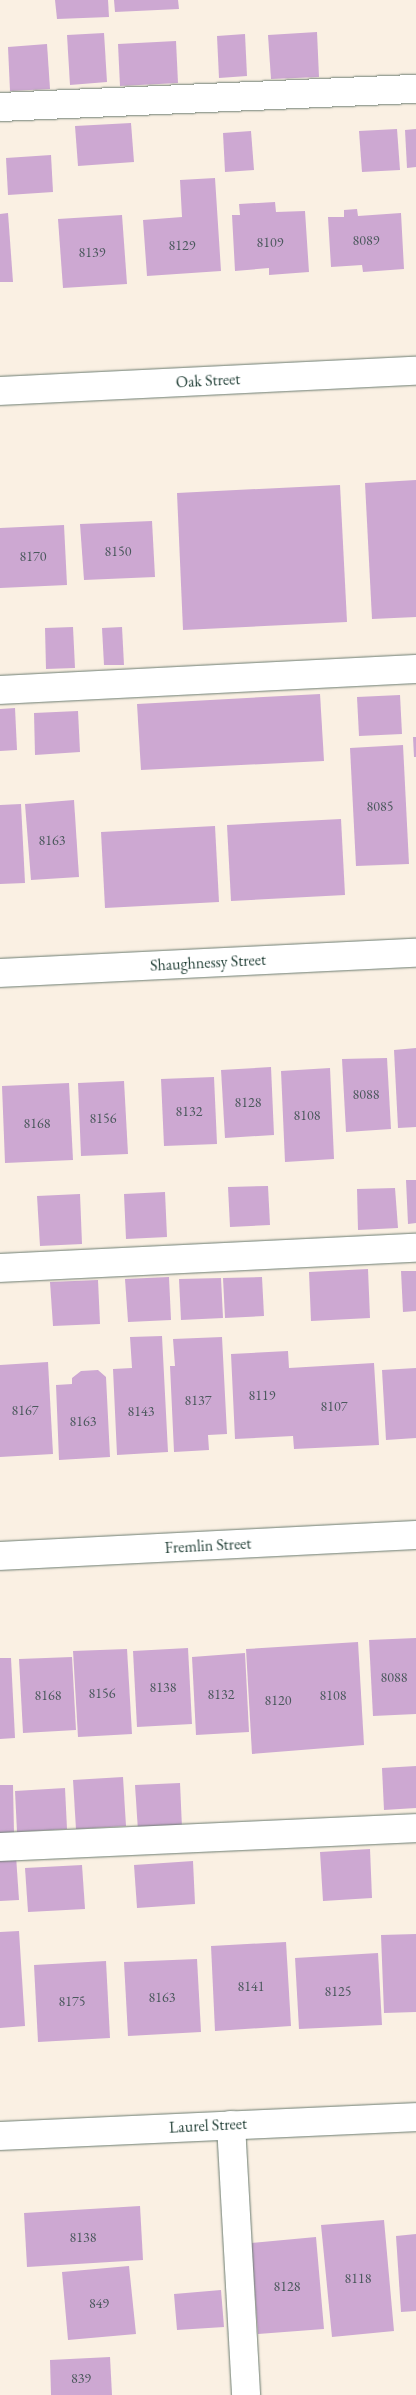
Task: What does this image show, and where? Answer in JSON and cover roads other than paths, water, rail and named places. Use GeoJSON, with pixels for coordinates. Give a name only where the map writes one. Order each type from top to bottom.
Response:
{"type":"FeatureCollection","features":[{"type":"Feature","properties":{"kind":"street"},"geometry":{"type":"LineString","coordinates":[[0,107],[416,89]]}},
{"type":"Feature","properties":{"kind":"street","name":"Oak Street"},"geometry":{"type":"LineString","coordinates":[[0,391],[416,371]]}},
{"type":"Feature","properties":{"kind":"street"},"geometry":{"type":"LineString","coordinates":[[0,690],[416,669]]}},
{"type":"Feature","properties":{"kind":"street","name":"Shaughnessy Street"},"geometry":{"type":"LineString","coordinates":[[0,973],[416,953]]}},
{"type":"Feature","properties":{"kind":"street"},"geometry":{"type":"LineString","coordinates":[[0,1268],[416,1248]]}},
{"type":"Feature","properties":{"kind":"street","name":"Fremlin Street"},"geometry":{"type":"LineString","coordinates":[[0,1556],[416,1535]]}},
{"type":"Feature","properties":{"kind":"street"},"geometry":{"type":"LineString","coordinates":[[0,1847],[416,1828]]}},
{"type":"Feature","properties":{"kind":"street","name":"Laurel Street"},"geometry":{"type":"LineString","coordinates":[[0,2136],[416,2116]]}},
{"type":"Feature","properties":{"kind":"street"},"geometry":{"type":"LineString","coordinates":[[232,2125],[246,2395]]}}]}
